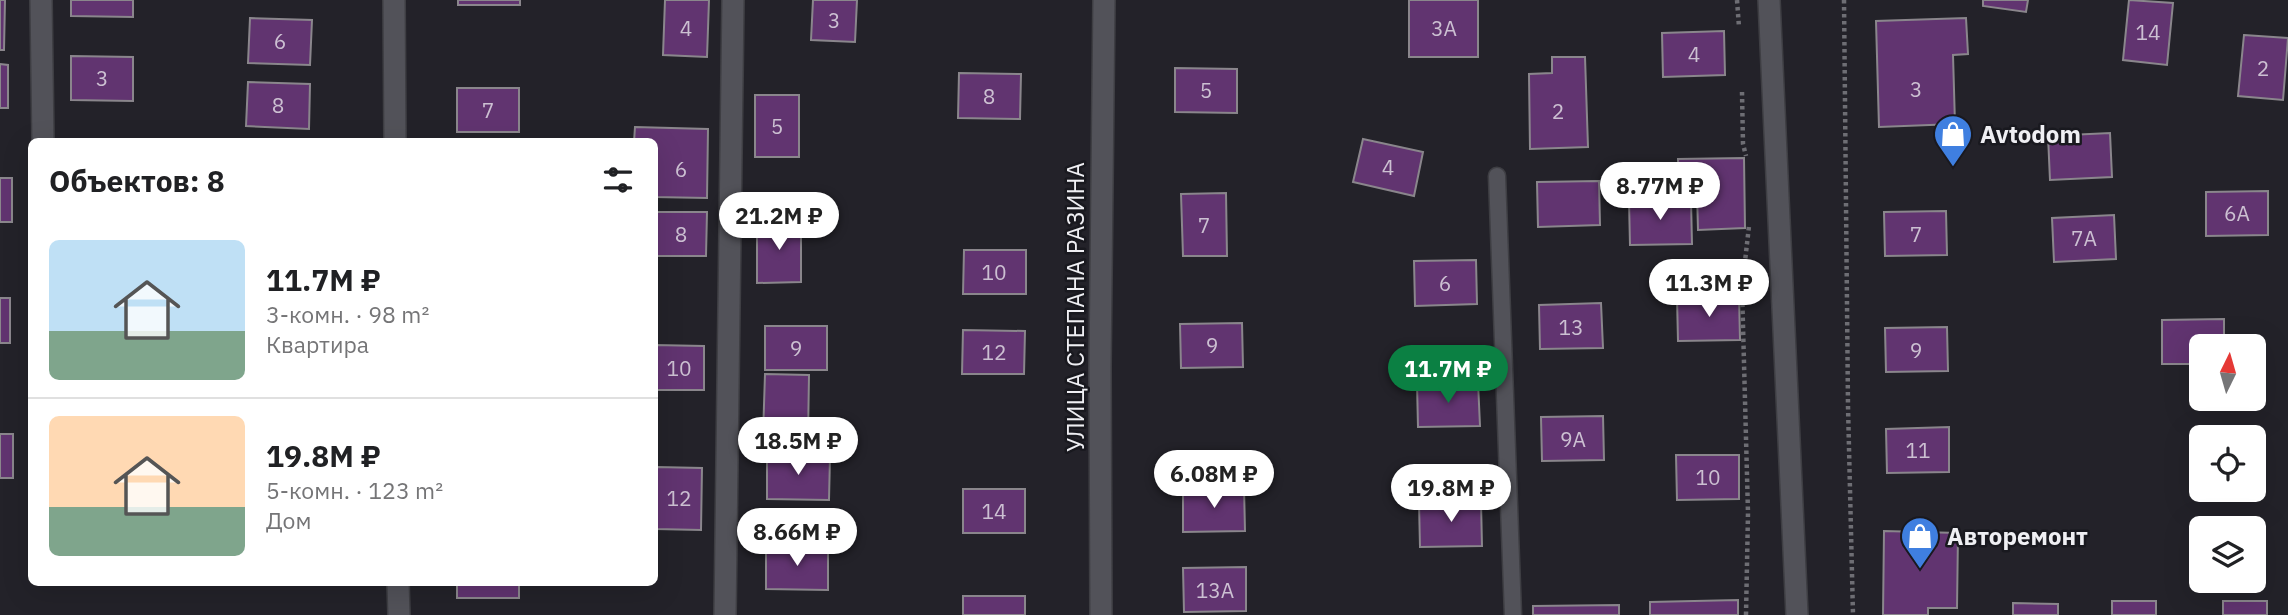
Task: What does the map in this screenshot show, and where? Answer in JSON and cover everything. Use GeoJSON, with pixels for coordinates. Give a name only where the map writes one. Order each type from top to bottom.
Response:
{"type":"FeatureCollection","features":[{"type":"Feature","properties":{"kind":"street"},"geometry":{"type":"LineString","coordinates":[[41,0],[43,138]]}},
{"type":"Feature","properties":{"kind":"street"},"geometry":{"type":"LineString","coordinates":[[394,0],[395,138]]}},
{"type":"Feature","properties":{"kind":"street"},"geometry":{"type":"LineString","coordinates":[[724,615],[733,0]]}},
{"type":"Feature","properties":{"kind":"street","name":"УЛИЦА СТЕПАНА РАЗИНА"},"geometry":{"type":"LineString","coordinates":[[1101,615],[1100,369],[1104,0]]}},
{"type":"Feature","properties":{"kind":"street"},"geometry":{"type":"LineString","coordinates":[[1769,0],[1797,615]]}},
{"type":"Feature","properties":{"kind":"street"},"geometry":{"type":"LineString","coordinates":[[398,586],[399,615]]}},
{"type":"Feature","properties":{"kind":"lane"},"geometry":{"type":"LineString","coordinates":[[1497,176],[1513,615]]}},
{"type":"Feature","properties":{"kind":"path"},"geometry":{"type":"LineString","coordinates":[[1737,0],[1740,36]]}},
{"type":"Feature","properties":{"kind":"path"},"geometry":{"type":"LineString","coordinates":[[1844,0],[1853,615]]}},
{"type":"Feature","properties":{"kind":"path"},"geometry":{"type":"LineString","coordinates":[[1742,88],[1743,144],[1746,157]]}},
{"type":"Feature","properties":{"kind":"path"},"geometry":{"type":"LineString","coordinates":[[1746,615],[1748,513],[1742,288],[1749,222]]}},
{"type":"Feature","properties":{"kind":"building"},"geometry":{"type":"Polygon","coordinates":[[[0,0],[5,0],[4,50],[0,50],[0,0]]]}},
{"type":"Feature","properties":{"kind":"building"},"geometry":{"type":"Polygon","coordinates":[[[71,0],[133,0],[133,17],[71,16],[71,0]]]}},
{"type":"Feature","properties":{"kind":"building"},"geometry":{"type":"Polygon","coordinates":[[[458,0],[520,0],[520,5],[458,5],[458,0]]]}},
{"type":"Feature","properties":{"kind":"building"},"geometry":{"type":"Polygon","coordinates":[[[665,0],[709,0],[707,57],[663,55],[665,0]]]}},
{"type":"Feature","properties":{"kind":"building"},"geometry":{"type":"Polygon","coordinates":[[[813,0],[857,0],[855,42],[811,40],[813,0]]]}},
{"type":"Feature","properties":{"kind":"building"},"geometry":{"type":"Polygon","coordinates":[[[1409,0],[1478,0],[1478,57],[1409,57],[1409,0]]]}},
{"type":"Feature","properties":{"kind":"building"},"geometry":{"type":"Polygon","coordinates":[[[1983,0],[2028,0],[2026,12],[1983,6],[1983,0]]]}},
{"type":"Feature","properties":{"kind":"building"},"geometry":{"type":"Polygon","coordinates":[[[2129,0],[2173,3],[2167,65],[2123,60],[2129,0]]]}},
{"type":"Feature","properties":{"kind":"building"},"geometry":{"type":"Polygon","coordinates":[[[250,18],[312,20],[310,65],[248,63],[250,18]]]}},
{"type":"Feature","properties":{"kind":"building"},"geometry":{"type":"Polygon","coordinates":[[[1966,18],[1968,54],[1953,55],[1955,124],[1879,127],[1876,21],[1966,18]]]}},
{"type":"Feature","properties":{"kind":"building"},"geometry":{"type":"Polygon","coordinates":[[[1724,31],[1725,75],[1663,77],[1662,33],[1724,31]]]}},
{"type":"Feature","properties":{"kind":"building"},"geometry":{"type":"Polygon","coordinates":[[[2244,35],[2288,38],[2283,100],[2238,96],[2244,35]]]}},
{"type":"Feature","properties":{"kind":"building"},"geometry":{"type":"Polygon","coordinates":[[[71,56],[133,57],[133,101],[71,100],[71,56]]]}},
{"type":"Feature","properties":{"kind":"building"},"geometry":{"type":"Polygon","coordinates":[[[1552,57],[1585,57],[1588,147],[1530,149],[1529,74],[1552,73],[1552,57]]]}},
{"type":"Feature","properties":{"kind":"building"},"geometry":{"type":"Polygon","coordinates":[[[0,64],[8,65],[8,108],[0,108],[0,64]]]}},
{"type":"Feature","properties":{"kind":"building"},"geometry":{"type":"Polygon","coordinates":[[[1175,68],[1237,69],[1237,113],[1175,112],[1175,68]]]}},
{"type":"Feature","properties":{"kind":"building"},"geometry":{"type":"Polygon","coordinates":[[[959,73],[1021,74],[1020,119],[958,118],[959,73]]]}},
{"type":"Feature","properties":{"kind":"building"},"geometry":{"type":"Polygon","coordinates":[[[248,82],[310,84],[309,129],[246,126],[248,82]]]}},
{"type":"Feature","properties":{"kind":"building"},"geometry":{"type":"Polygon","coordinates":[[[457,88],[519,88],[519,132],[457,132],[457,88]]]}},
{"type":"Feature","properties":{"kind":"building"},"geometry":{"type":"Polygon","coordinates":[[[755,95],[799,95],[799,157],[755,157],[755,95]]]}},
{"type":"Feature","properties":{"kind":"building"},"geometry":{"type":"Polygon","coordinates":[[[635,127],[708,129],[707,198],[658,197],[658,138],[634,138],[635,127]]]}},
{"type":"Feature","properties":{"kind":"building"},"geometry":{"type":"Polygon","coordinates":[[[2110,133],[2112,177],[2050,180],[2048,136],[2110,133]]]}},
{"type":"Feature","properties":{"kind":"building"},"geometry":{"type":"Polygon","coordinates":[[[1363,139],[1423,152],[1414,196],[1353,182],[1363,139]]]}},
{"type":"Feature","properties":{"kind":"building"},"geometry":{"type":"Polygon","coordinates":[[[1744,158],[1745,228],[1698,230],[1697,192],[1679,192],[1678,159],[1744,158]]]}},
{"type":"Feature","properties":{"kind":"building"},"geometry":{"type":"Polygon","coordinates":[[[0,178],[12,178],[12,222],[0,222],[0,178]]]}},
{"type":"Feature","properties":{"kind":"building"},"geometry":{"type":"Polygon","coordinates":[[[1599,181],[1600,225],[1538,227],[1537,182],[1599,181]]]}},
{"type":"Feature","properties":{"kind":"building"},"geometry":{"type":"Polygon","coordinates":[[[2268,191],[2268,235],[2206,236],[2206,192],[2268,191]]]}},
{"type":"Feature","properties":{"kind":"building"},"geometry":{"type":"Polygon","coordinates":[[[1226,193],[1227,256],[1183,256],[1181,194],[1226,193]]]}},
{"type":"Feature","properties":{"kind":"building"},"geometry":{"type":"Polygon","coordinates":[[[1691,200],[1692,244],[1630,245],[1629,201],[1691,200]]]}},
{"type":"Feature","properties":{"kind":"building"},"geometry":{"type":"Polygon","coordinates":[[[1946,211],[1947,255],[1885,256],[1884,212],[1946,211]]]}},
{"type":"Feature","properties":{"kind":"building"},"geometry":{"type":"Polygon","coordinates":[[[658,212],[707,212],[706,256],[658,256],[658,212]]]}},
{"type":"Feature","properties":{"kind":"building"},"geometry":{"type":"Polygon","coordinates":[[[2114,215],[2116,259],[2054,262],[2052,218],[2114,215]]]}},
{"type":"Feature","properties":{"kind":"building"},"geometry":{"type":"Polygon","coordinates":[[[757,221],[801,221],[801,282],[757,283],[757,221]]]}},
{"type":"Feature","properties":{"kind":"building"},"geometry":{"type":"Polygon","coordinates":[[[964,250],[1026,250],[1026,294],[963,294],[964,250]]]}},
{"type":"Feature","properties":{"kind":"building"},"geometry":{"type":"Polygon","coordinates":[[[1476,260],[1477,304],[1415,306],[1414,261],[1476,260]]]}},
{"type":"Feature","properties":{"kind":"building"},"geometry":{"type":"Polygon","coordinates":[[[1739,296],[1740,340],[1678,341],[1677,297],[1739,296]]]}},
{"type":"Feature","properties":{"kind":"building"},"geometry":{"type":"Polygon","coordinates":[[[0,298],[10,298],[10,343],[0,343],[0,298]]]}},
{"type":"Feature","properties":{"kind":"building"},"geometry":{"type":"Polygon","coordinates":[[[1601,303],[1603,348],[1540,349],[1539,305],[1601,303]]]}},
{"type":"Feature","properties":{"kind":"building"},"geometry":{"type":"Polygon","coordinates":[[[2224,319],[2224,334],[2189,334],[2189,364],[2162,364],[2162,320],[2224,319]]]}},
{"type":"Feature","properties":{"kind":"building"},"geometry":{"type":"Polygon","coordinates":[[[1242,323],[1243,367],[1181,368],[1180,324],[1242,323]]]}},
{"type":"Feature","properties":{"kind":"building"},"geometry":{"type":"Polygon","coordinates":[[[765,326],[827,326],[827,370],[765,370],[765,326]]]}},
{"type":"Feature","properties":{"kind":"building"},"geometry":{"type":"Polygon","coordinates":[[[1947,327],[1948,371],[1886,372],[1885,328],[1947,327]]]}},
{"type":"Feature","properties":{"kind":"building"},"geometry":{"type":"Polygon","coordinates":[[[963,330],[1025,331],[1024,374],[962,374],[963,330]]]}},
{"type":"Feature","properties":{"kind":"building"},"geometry":{"type":"Polygon","coordinates":[[[658,345],[704,346],[704,390],[658,390],[658,345]]]}},
{"type":"Feature","properties":{"kind":"building"},"geometry":{"type":"Polygon","coordinates":[[[765,374],[809,375],[808,437],[763,436],[765,374]]]}},
{"type":"Feature","properties":{"kind":"building"},"geometry":{"type":"Polygon","coordinates":[[[1478,382],[1480,426],[1418,427],[1417,383],[1478,382]]]}},
{"type":"Feature","properties":{"kind":"building"},"geometry":{"type":"Polygon","coordinates":[[[1603,416],[1604,460],[1542,461],[1541,417],[1603,416]]]}},
{"type":"Feature","properties":{"kind":"building"},"geometry":{"type":"Polygon","coordinates":[[[1949,427],[1949,472],[1887,473],[1886,429],[1949,427]]]}},
{"type":"Feature","properties":{"kind":"building"},"geometry":{"type":"Polygon","coordinates":[[[0,434],[13,434],[13,478],[0,478],[0,434]]]}},
{"type":"Feature","properties":{"kind":"building"},"geometry":{"type":"Polygon","coordinates":[[[767,455],[830,456],[829,500],[767,499],[767,455]]]}},
{"type":"Feature","properties":{"kind":"building"},"geometry":{"type":"Polygon","coordinates":[[[1676,455],[1739,455],[1739,499],[1677,500],[1676,455]]]}},
{"type":"Feature","properties":{"kind":"building"},"geometry":{"type":"Polygon","coordinates":[[[658,467],[702,468],[701,530],[658,529],[658,467]]]}},
{"type":"Feature","properties":{"kind":"building"},"geometry":{"type":"Polygon","coordinates":[[[1244,487],[1245,531],[1183,532],[1183,488],[1244,487]]]}},
{"type":"Feature","properties":{"kind":"building"},"geometry":{"type":"Polygon","coordinates":[[[963,489],[1025,489],[1025,533],[963,533],[963,489]]]}},
{"type":"Feature","properties":{"kind":"building"},"geometry":{"type":"Polygon","coordinates":[[[1481,502],[1482,546],[1420,547],[1419,503],[1481,502]]]}},
{"type":"Feature","properties":{"kind":"building","name":"Авторемонт"},"geometry":{"type":"Polygon","coordinates":[[[1884,531],[1958,533],[1957,608],[1928,608],[1928,615],[1883,615],[1884,531]]]}},
{"type":"Feature","properties":{"kind":"building"},"geometry":{"type":"Polygon","coordinates":[[[766,545],[828,546],[828,590],[766,589],[766,545]]]}},
{"type":"Feature","properties":{"kind":"building"},"geometry":{"type":"Polygon","coordinates":[[[1246,567],[1246,611],[1184,612],[1183,568],[1246,567]]]}},
{"type":"Feature","properties":{"kind":"building"},"geometry":{"type":"Polygon","coordinates":[[[457,586],[519,586],[519,598],[457,598],[457,586]]]}},
{"type":"Feature","properties":{"kind":"building"},"geometry":{"type":"Polygon","coordinates":[[[963,596],[1025,596],[1025,615],[963,615],[963,596]]]}},
{"type":"Feature","properties":{"kind":"building"},"geometry":{"type":"Polygon","coordinates":[[[1738,600],[1738,615],[1650,615],[1650,602],[1738,600]]]}},
{"type":"Feature","properties":{"kind":"building"},"geometry":{"type":"Polygon","coordinates":[[[2112,601],[2156,601],[2156,615],[2112,615],[2112,601]]]}},
{"type":"Feature","properties":{"kind":"building"},"geometry":{"type":"Polygon","coordinates":[[[2223,601],[2267,601],[2267,615],[2223,615],[2223,601]]]}},
{"type":"Feature","properties":{"kind":"building"},"geometry":{"type":"Polygon","coordinates":[[[2013,603],[2058,604],[2058,615],[2013,615],[2013,603]]]}},
{"type":"Feature","properties":{"kind":"building"},"geometry":{"type":"Polygon","coordinates":[[[1619,605],[1619,615],[1533,615],[1533,606],[1619,605]]]}},
{"type":"Feature","properties":{"kind":"place","name":"Avtodom"},"geometry":{"type":"Point","coordinates":[1953,168]}},
{"type":"Feature","properties":{"kind":"place","name":"Авторемонт"},"geometry":{"type":"Point","coordinates":[1920,570]}}]}
